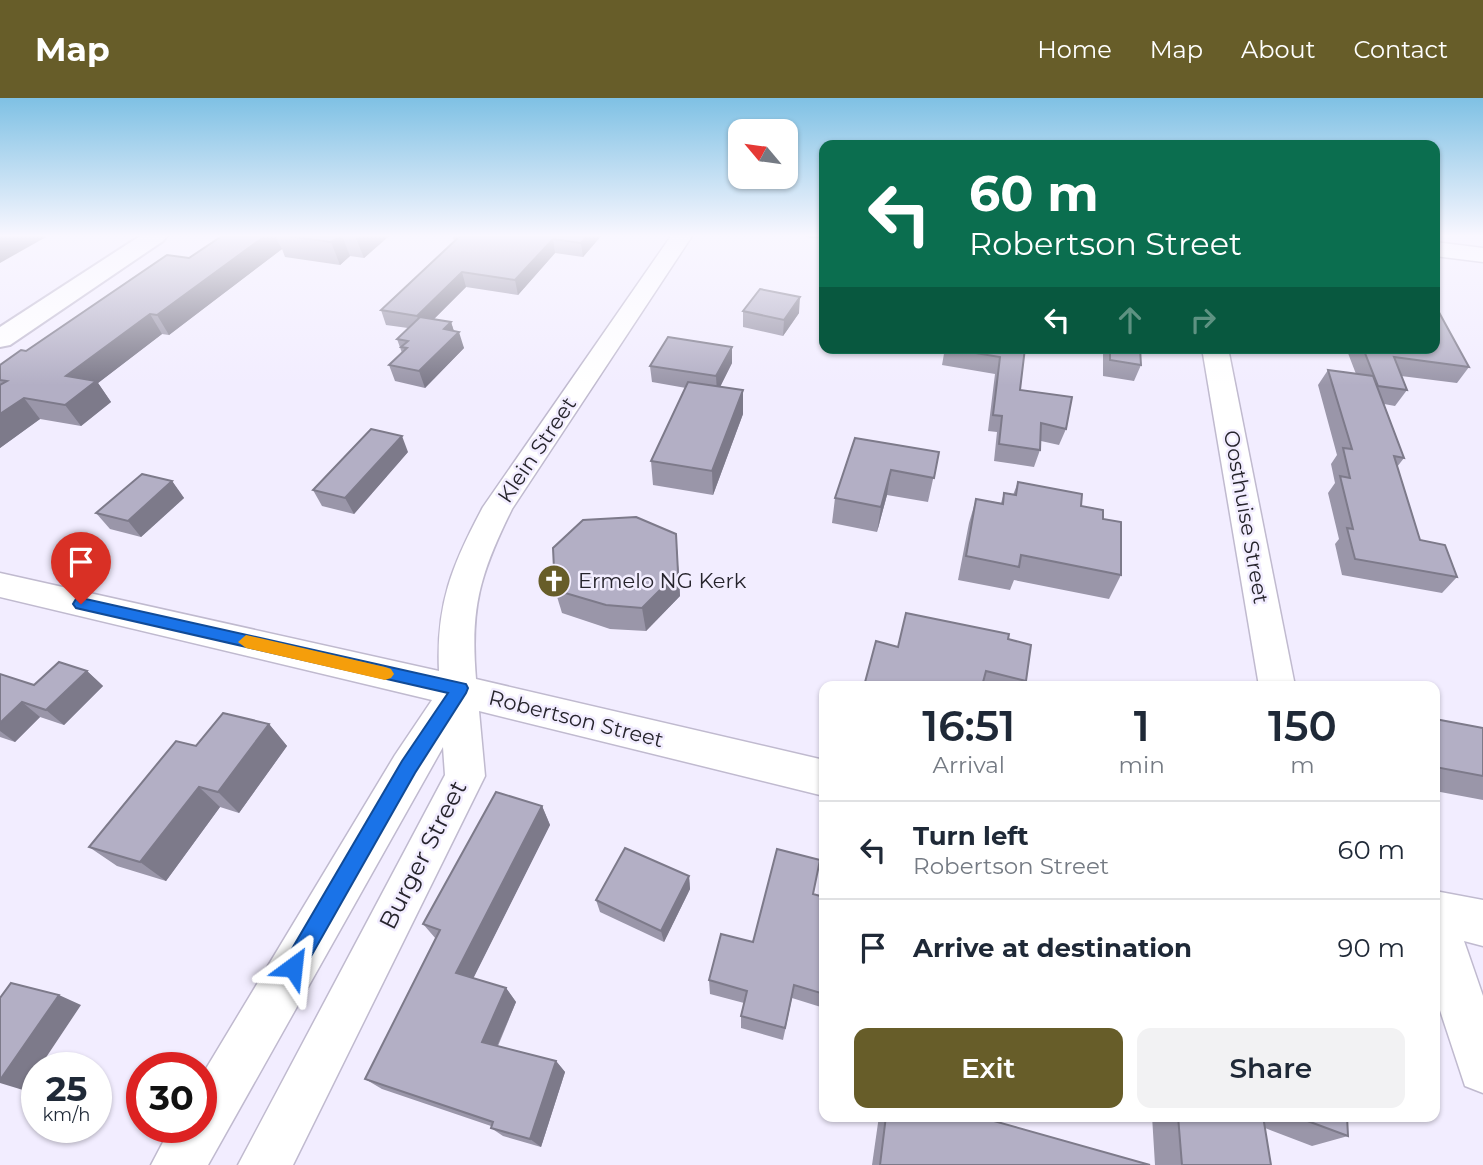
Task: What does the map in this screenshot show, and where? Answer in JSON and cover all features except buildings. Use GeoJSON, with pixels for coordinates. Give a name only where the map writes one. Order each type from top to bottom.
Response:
{"type":"FeatureCollection","features":[{"type":"Feature","properties":{"kind":"highway"},"geometry":{"type":"LineString","coordinates":[[0,339],[80,286]]}},
{"type":"Feature","properties":{"kind":"street","name":"Klein Street"},"geometry":{"type":"LineString","coordinates":[[460,688],[455,636],[457,615],[464,584],[478,546],[498,507],[647,286]]}},
{"type":"Feature","properties":{"kind":"street","name":"Oosthuise Street"},"geometry":{"type":"LineString","coordinates":[[1216,354],[1277,681]]}},
{"type":"Feature","properties":{"kind":"street","name":"Robertson Street"},"geometry":{"type":"LineString","coordinates":[[0,585],[420,682],[460,688],[477,695],[819,777]]}},
{"type":"Feature","properties":{"kind":"street"},"geometry":{"type":"LineString","coordinates":[[217,1098],[409,767],[460,688]]}},
{"type":"Feature","properties":{"kind":"street","name":"Burger Street"},"geometry":{"type":"LineString","coordinates":[[265,1165],[465,776],[460,688]]}},
{"type":"Feature","properties":{"kind":"street"},"geometry":{"type":"LineString","coordinates":[[1440,914],[1483,923]]}},
{"type":"Feature","properties":{"kind":"street"},"geometry":{"type":"LineString","coordinates":[[1440,938],[1483,1069]]}},
{"type":"Feature","properties":{"kind":"street"},"geometry":{"type":"LineString","coordinates":[[178,1165],[191,1143]]}},
{"type":"Feature","properties":{"kind":"slow traffic"},"geometry":{"type":"LineString","coordinates":[[246,642],[385,674]]}},
{"type":"Feature","properties":{"kind":"place","name":"Ermelo NG Kerk"},"geometry":{"type":"Point","coordinates":[554,581]}},
{"type":"Feature","properties":{"kind":"route"},"geometry":{"type":"LineString","coordinates":[[81,604],[433,685],[460,688],[409,767],[293,967]]}}]}
